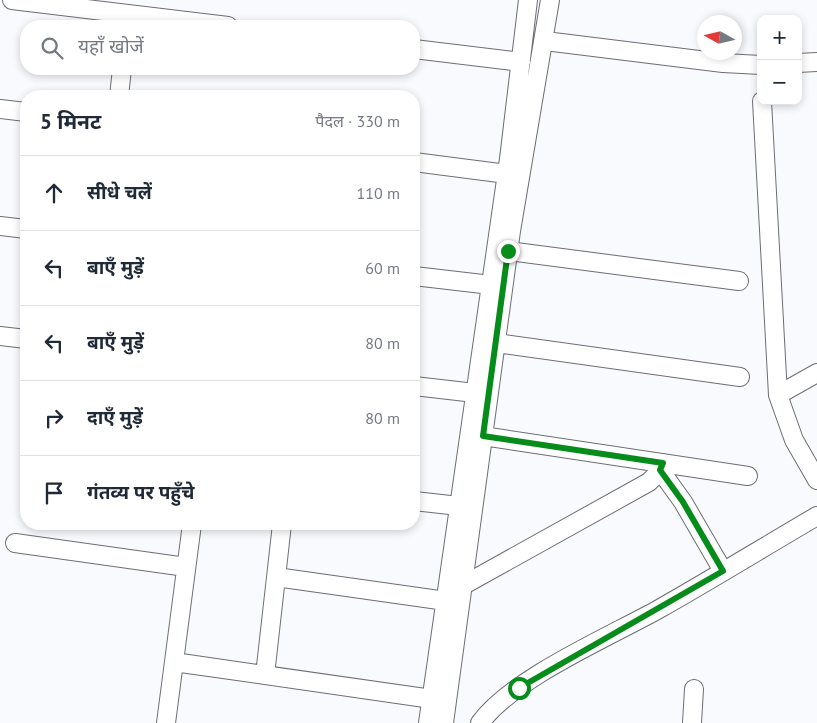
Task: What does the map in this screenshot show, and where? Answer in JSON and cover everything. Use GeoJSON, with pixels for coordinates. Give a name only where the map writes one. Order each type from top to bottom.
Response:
{"type":"FeatureCollection","features":[{"type":"Feature","properties":{"kind":"street"},"geometry":{"type":"LineString","coordinates":[[12,0],[183,20]]}},
{"type":"Feature","properties":{"kind":"street"},"geometry":{"type":"LineString","coordinates":[[428,723],[507,174],[528,0]]}},
{"type":"Feature","properties":{"kind":"street"},"geometry":{"type":"LineString","coordinates":[[444,723],[508,251],[545,41],[550,0]]}},
{"type":"Feature","properties":{"kind":"street"},"geometry":{"type":"LineString","coordinates":[[545,41],[723,63],[757,65]]}},
{"type":"Feature","properties":{"kind":"street"},"geometry":{"type":"LineString","coordinates":[[420,50],[521,62]]}},
{"type":"Feature","properties":{"kind":"street"},"geometry":{"type":"LineString","coordinates":[[802,63],[817,62]]}},
{"type":"Feature","properties":{"kind":"street"},"geometry":{"type":"LineString","coordinates":[[120,90],[121,75]]}},
{"type":"Feature","properties":{"kind":"street"},"geometry":{"type":"LineString","coordinates":[[762,105],[778,395],[794,440],[817,480]]}},
{"type":"Feature","properties":{"kind":"street"},"geometry":{"type":"LineString","coordinates":[[0,109],[20,111]]}},
{"type":"Feature","properties":{"kind":"street"},"geometry":{"type":"LineString","coordinates":[[420,163],[507,174]]}},
{"type":"Feature","properties":{"kind":"street"},"geometry":{"type":"LineString","coordinates":[[0,226],[20,228]]}},
{"type":"Feature","properties":{"kind":"street"},"geometry":{"type":"LineString","coordinates":[[508,251],[739,282]]}},
{"type":"Feature","properties":{"kind":"street"},"geometry":{"type":"LineString","coordinates":[[420,277],[491,285]]}},
{"type":"Feature","properties":{"kind":"street"},"geometry":{"type":"LineString","coordinates":[[0,336],[20,338]]}},
{"type":"Feature","properties":{"kind":"street"},"geometry":{"type":"LineString","coordinates":[[496,343],[740,377]]}},
{"type":"Feature","properties":{"kind":"street"},"geometry":{"type":"LineString","coordinates":[[778,395],[817,373]]}},
{"type":"Feature","properties":{"kind":"street"},"geometry":{"type":"LineString","coordinates":[[420,387],[475,393]]}},
{"type":"Feature","properties":{"kind":"street"},"geometry":{"type":"LineString","coordinates":[[483,436],[662,466],[748,476]]}},
{"type":"Feature","properties":{"kind":"street"},"geometry":{"type":"LineString","coordinates":[[662,466],[723,571]]}},
{"type":"Feature","properties":{"kind":"street"},"geometry":{"type":"LineString","coordinates":[[462,586],[530,546],[636,490],[649,482],[662,466]]}},
{"type":"Feature","properties":{"kind":"street"},"geometry":{"type":"LineString","coordinates":[[420,501],[459,506]]}},
{"type":"Feature","properties":{"kind":"street"},"geometry":{"type":"LineString","coordinates":[[480,723],[502,700],[519,688],[817,516]]}},
{"type":"Feature","properties":{"kind":"street"},"geometry":{"type":"LineString","coordinates":[[166,723],[191,530]]}},
{"type":"Feature","properties":{"kind":"street"},"geometry":{"type":"LineString","coordinates":[[265,675],[281,530]]}},
{"type":"Feature","properties":{"kind":"street"},"geometry":{"type":"LineString","coordinates":[[15,543],[186,567]]}},
{"type":"Feature","properties":{"kind":"street"},"geometry":{"type":"LineString","coordinates":[[276,577],[446,601]]}},
{"type":"Feature","properties":{"kind":"street"},"geometry":{"type":"LineString","coordinates":[[174,662],[432,699]]}},
{"type":"Feature","properties":{"kind":"street"},"geometry":{"type":"LineString","coordinates":[[692,723],[694,689]]}},
{"type":"Feature","properties":{"kind":"route"},"geometry":{"type":"LineString","coordinates":[[508,251],[483,436],[663,463],[660,470],[683,502],[723,571],[519,688]]}}]}
